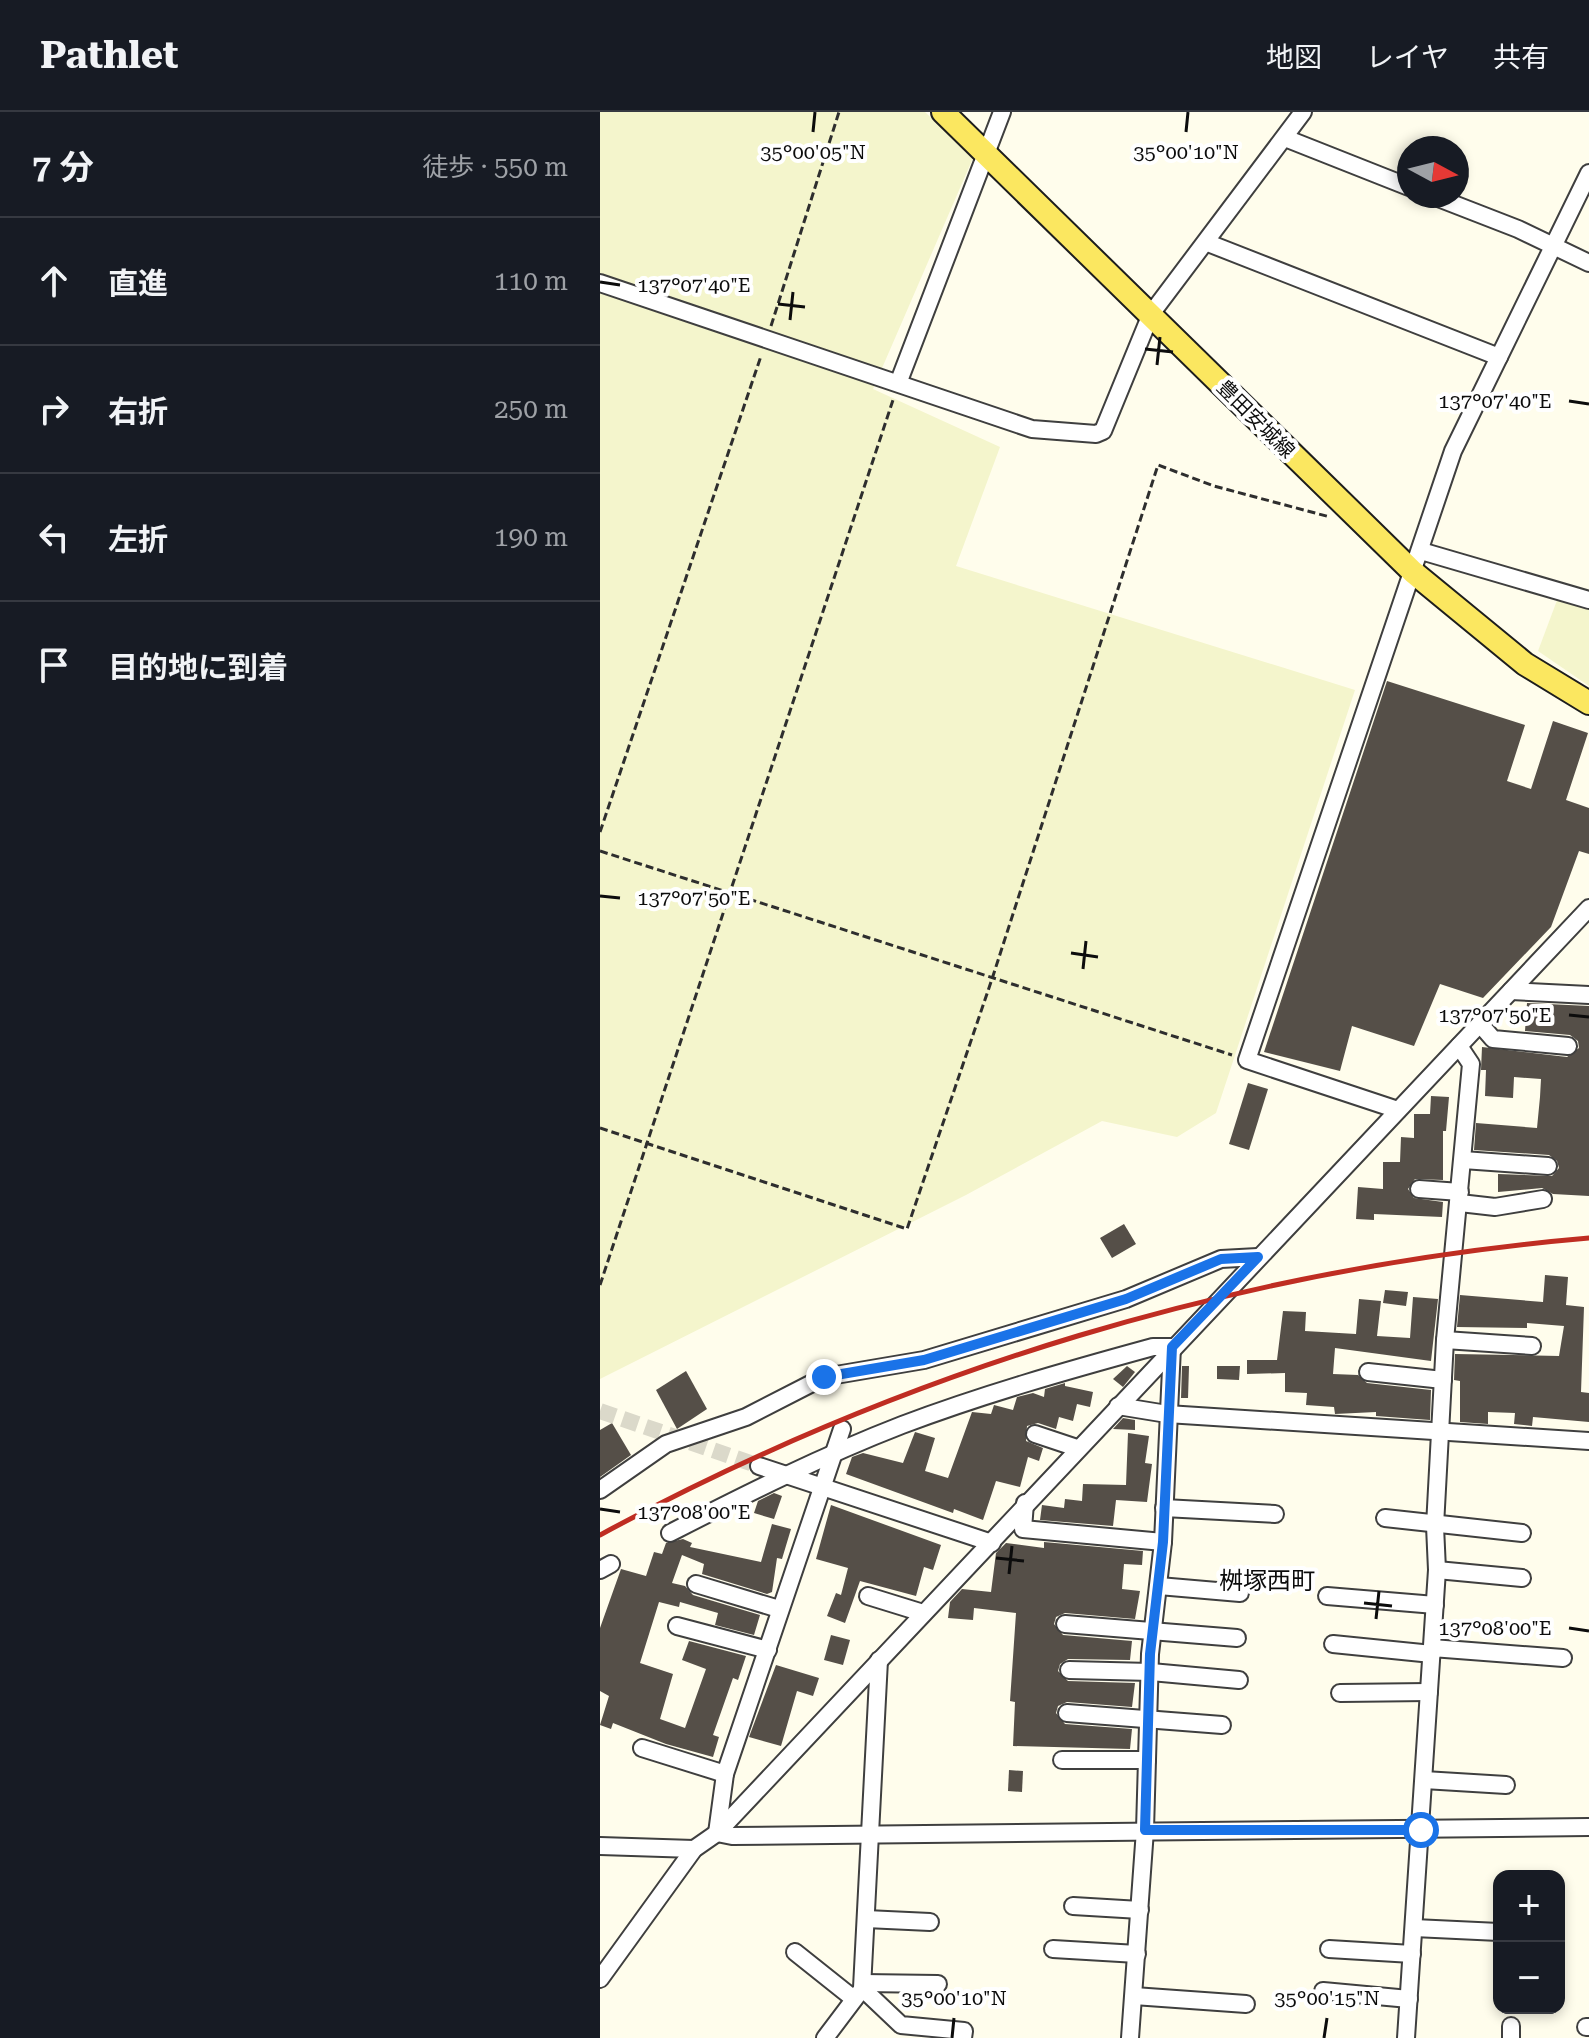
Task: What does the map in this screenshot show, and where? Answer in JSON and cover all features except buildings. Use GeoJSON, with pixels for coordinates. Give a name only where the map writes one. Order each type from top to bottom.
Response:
{"type":"FeatureCollection","features":[{"type":"Feature","properties":{"kind":"main road","name":"豊田安城線"},"geometry":{"type":"LineString","coordinates":[[943,112],[1151,314],[1525,664],[1589,703]]}},
{"type":"Feature","properties":{"kind":"street"},"geometry":{"type":"LineString","coordinates":[[899,381],[1002,112]]}},
{"type":"Feature","properties":{"kind":"street"},"geometry":{"type":"LineString","coordinates":[[600,283],[899,381],[1032,429],[1096,434],[1103,431],[1151,314],[1208,243],[1303,112]]}},
{"type":"Feature","properties":{"kind":"street"},"geometry":{"type":"LineString","coordinates":[[1285,138],[1397,182]]}},
{"type":"Feature","properties":{"kind":"street"},"geometry":{"type":"LineString","coordinates":[[1398,1110],[1247,1060],[1453,451],[1589,173]]}},
{"type":"Feature","properties":{"kind":"street"},"geometry":{"type":"LineString","coordinates":[[1462,208],[1589,263]]}},
{"type":"Feature","properties":{"kind":"street"},"geometry":{"type":"LineString","coordinates":[[1208,243],[1499,357]]}},
{"type":"Feature","properties":{"kind":"street"},"geometry":{"type":"LineString","coordinates":[[1417,561],[1589,600]]}},
{"type":"Feature","properties":{"kind":"street"},"geometry":{"type":"LineString","coordinates":[[600,1979],[694,1849],[717,1833],[992,1543],[1025,1502],[1589,908]]}},
{"type":"Feature","properties":{"kind":"street"},"geometry":{"type":"LineString","coordinates":[[1511,991],[1589,995]]}},
{"type":"Feature","properties":{"kind":"street"},"geometry":{"type":"LineString","coordinates":[[1480,1024],[1493,1039],[1568,1046]]}},
{"type":"Feature","properties":{"kind":"street"},"geometry":{"type":"LineString","coordinates":[[1406,2038],[1437,1570],[1435,1526],[1445,1340],[1471,1064],[1459,1046]]}},
{"type":"Feature","properties":{"kind":"street"},"geometry":{"type":"LineString","coordinates":[[1463,1160],[1548,1166]]}},
{"type":"Feature","properties":{"kind":"street"},"geometry":{"type":"LineString","coordinates":[[1419,1189],[1495,1207],[1543,1199]]}},
{"type":"Feature","properties":{"kind":"street"},"geometry":{"type":"LineString","coordinates":[[600,1490],[666,1444],[746,1417],[824,1377],[924,1360],[1126,1299],[1221,1259],[1258,1257]]}},
{"type":"Feature","properties":{"kind":"street"},"geometry":{"type":"LineString","coordinates":[[1445,1340],[1532,1346]]}},
{"type":"Feature","properties":{"kind":"street"},"geometry":{"type":"LineString","coordinates":[[670,1533],[782,1476],[903,1425],[1043,1377],[1153,1347],[1172,1347]]}},
{"type":"Feature","properties":{"kind":"street"},"geometry":{"type":"LineString","coordinates":[[1130,2038],[1145,1830],[1151,1672],[1163,1542],[1172,1347]]}},
{"type":"Feature","properties":{"kind":"street"},"geometry":{"type":"LineString","coordinates":[[1368,1372],[1443,1380]]}},
{"type":"Feature","properties":{"kind":"street"},"geometry":{"type":"LineString","coordinates":[[1118,1406],[1167,1414],[1372,1420],[1440,1430],[1589,1441]]}},
{"type":"Feature","properties":{"kind":"street"},"geometry":{"type":"LineString","coordinates":[[717,1833],[725,1774],[842,1429]]}},
{"type":"Feature","properties":{"kind":"street"},"geometry":{"type":"LineString","coordinates":[[1035,1434],[1077,1448]]}},
{"type":"Feature","properties":{"kind":"street"},"geometry":{"type":"LineString","coordinates":[[759,1466],[992,1543]]}},
{"type":"Feature","properties":{"kind":"street"},"geometry":{"type":"LineString","coordinates":[[1025,1502],[1023,1529],[1163,1542]]}},
{"type":"Feature","properties":{"kind":"street"},"geometry":{"type":"LineString","coordinates":[[1164,1508],[1275,1514]]}},
{"type":"Feature","properties":{"kind":"street"},"geometry":{"type":"LineString","coordinates":[[1385,1518],[1435,1526],[1522,1533]]}},
{"type":"Feature","properties":{"kind":"street"},"geometry":{"type":"LineString","coordinates":[[1437,1570],[1522,1578]]}},
{"type":"Feature","properties":{"kind":"street"},"geometry":{"type":"LineString","coordinates":[[696,1584],[779,1609]]}},
{"type":"Feature","properties":{"kind":"street"},"geometry":{"type":"LineString","coordinates":[[1159,1586],[1240,1593]]}},
{"type":"Feature","properties":{"kind":"street"},"geometry":{"type":"LineString","coordinates":[[868,1596],[923,1613]]}},
{"type":"Feature","properties":{"kind":"street"},"geometry":{"type":"LineString","coordinates":[[1327,1596],[1435,1605]]}},
{"type":"Feature","properties":{"kind":"street"},"geometry":{"type":"LineString","coordinates":[[1065,1624],[1237,1638]]}},
{"type":"Feature","properties":{"kind":"street"},"geometry":{"type":"LineString","coordinates":[[677,1626],[768,1650]]}},
{"type":"Feature","properties":{"kind":"street"},"geometry":{"type":"LineString","coordinates":[[1333,1644],[1563,1658]]}},
{"type":"Feature","properties":{"kind":"street"},"geometry":{"type":"LineString","coordinates":[[825,2038],[860,1990],[879,1660]]}},
{"type":"Feature","properties":{"kind":"street"},"geometry":{"type":"LineString","coordinates":[[1069,1670],[1151,1672],[1239,1680]]}},
{"type":"Feature","properties":{"kind":"street"},"geometry":{"type":"LineString","coordinates":[[1340,1693],[1429,1692]]}},
{"type":"Feature","properties":{"kind":"street"},"geometry":{"type":"LineString","coordinates":[[1067,1713],[1222,1725]]}},
{"type":"Feature","properties":{"kind":"street"},"geometry":{"type":"LineString","coordinates":[[642,1748],[725,1774]]}},
{"type":"Feature","properties":{"kind":"street"},"geometry":{"type":"LineString","coordinates":[[1062,1760],[1147,1760]]}},
{"type":"Feature","properties":{"kind":"street"},"geometry":{"type":"LineString","coordinates":[[1424,1780],[1506,1785]]}},
{"type":"Feature","properties":{"kind":"street"},"geometry":{"type":"LineString","coordinates":[[717,1833],[732,1836],[867,1836],[1145,1830],[1589,1827]]}},
{"type":"Feature","properties":{"kind":"street"},"geometry":{"type":"LineString","coordinates":[[600,1846],[694,1849]]}},
{"type":"Feature","properties":{"kind":"street"},"geometry":{"type":"LineString","coordinates":[[1073,1906],[1140,1910]]}},
{"type":"Feature","properties":{"kind":"street"},"geometry":{"type":"LineString","coordinates":[[866,1919],[930,1922]]}},
{"type":"Feature","properties":{"kind":"street"},"geometry":{"type":"LineString","coordinates":[[1414,1928],[1493,1932]]}},
{"type":"Feature","properties":{"kind":"street"},"geometry":{"type":"LineString","coordinates":[[1053,1949],[1137,1954]]}},
{"type":"Feature","properties":{"kind":"street"},"geometry":{"type":"LineString","coordinates":[[1329,1949],[1412,1954]]}},
{"type":"Feature","properties":{"kind":"street"},"geometry":{"type":"LineString","coordinates":[[795,1952],[860,1990],[901,2025],[964,2031],[963,2038]]}},
{"type":"Feature","properties":{"kind":"street"},"geometry":{"type":"LineString","coordinates":[[860,1990],[938,1984]]}},
{"type":"Feature","properties":{"kind":"street"},"geometry":{"type":"LineString","coordinates":[[1323,1991],[1409,1999]]}},
{"type":"Feature","properties":{"kind":"street"},"geometry":{"type":"LineString","coordinates":[[1134,1996],[1246,2004]]}},
{"type":"Feature","properties":{"kind":"path"},"geometry":{"type":"LineString","coordinates":[[600,832],[839,112]]}},
{"type":"Feature","properties":{"kind":"path"},"geometry":{"type":"LineString","coordinates":[[600,1285],[899,381]]}},
{"type":"Feature","properties":{"kind":"path"},"geometry":{"type":"LineString","coordinates":[[600,1128],[907,1229],[992,979],[1158,465],[1214,486],[1335,519]]}},
{"type":"Feature","properties":{"kind":"path"},"geometry":{"type":"LineString","coordinates":[[600,851],[1247,1060]]}},
{"type":"Feature","properties":{"kind":"green space"},"geometry":{"type":"Polygon","coordinates":[[[600,112],[925,112],[973,158],[873,389],[1000,447],[956,566],[1355,690],[1216,1113],[1177,1137],[1102,1121],[966,1195],[600,1379],[600,112]]]}},
{"type":"Feature","properties":{"kind":"green space"},"geometry":{"type":"Polygon","coordinates":[[[1559,595],[1589,607],[1589,686],[1538,651],[1559,595]]]}},
{"type":"Feature","properties":{"kind":"tunnel"},"geometry":{"type":"LineString","coordinates":[[600,1411],[759,1466]]}},
{"type":"Feature","properties":{"kind":"railway"},"geometry":{"type":"LineString","coordinates":[[600,1535],[716,1476],[835,1423],[956,1376],[1079,1336],[1204,1301],[1331,1274],[1459,1253],[1589,1238]]}},
{"type":"Feature","properties":{"kind":"district","name":"桝塚西町"},"geometry":{"type":"Point","coordinates":[1267,1581]}},
{"type":"Feature","properties":{"kind":"route"},"geometry":{"type":"LineString","coordinates":[[824,1377],[924,1360],[1126,1299],[1221,1259],[1258,1257],[1172,1347],[1163,1542],[1155,1633],[1150,1654],[1145,1830],[1421,1830]]}}]}
